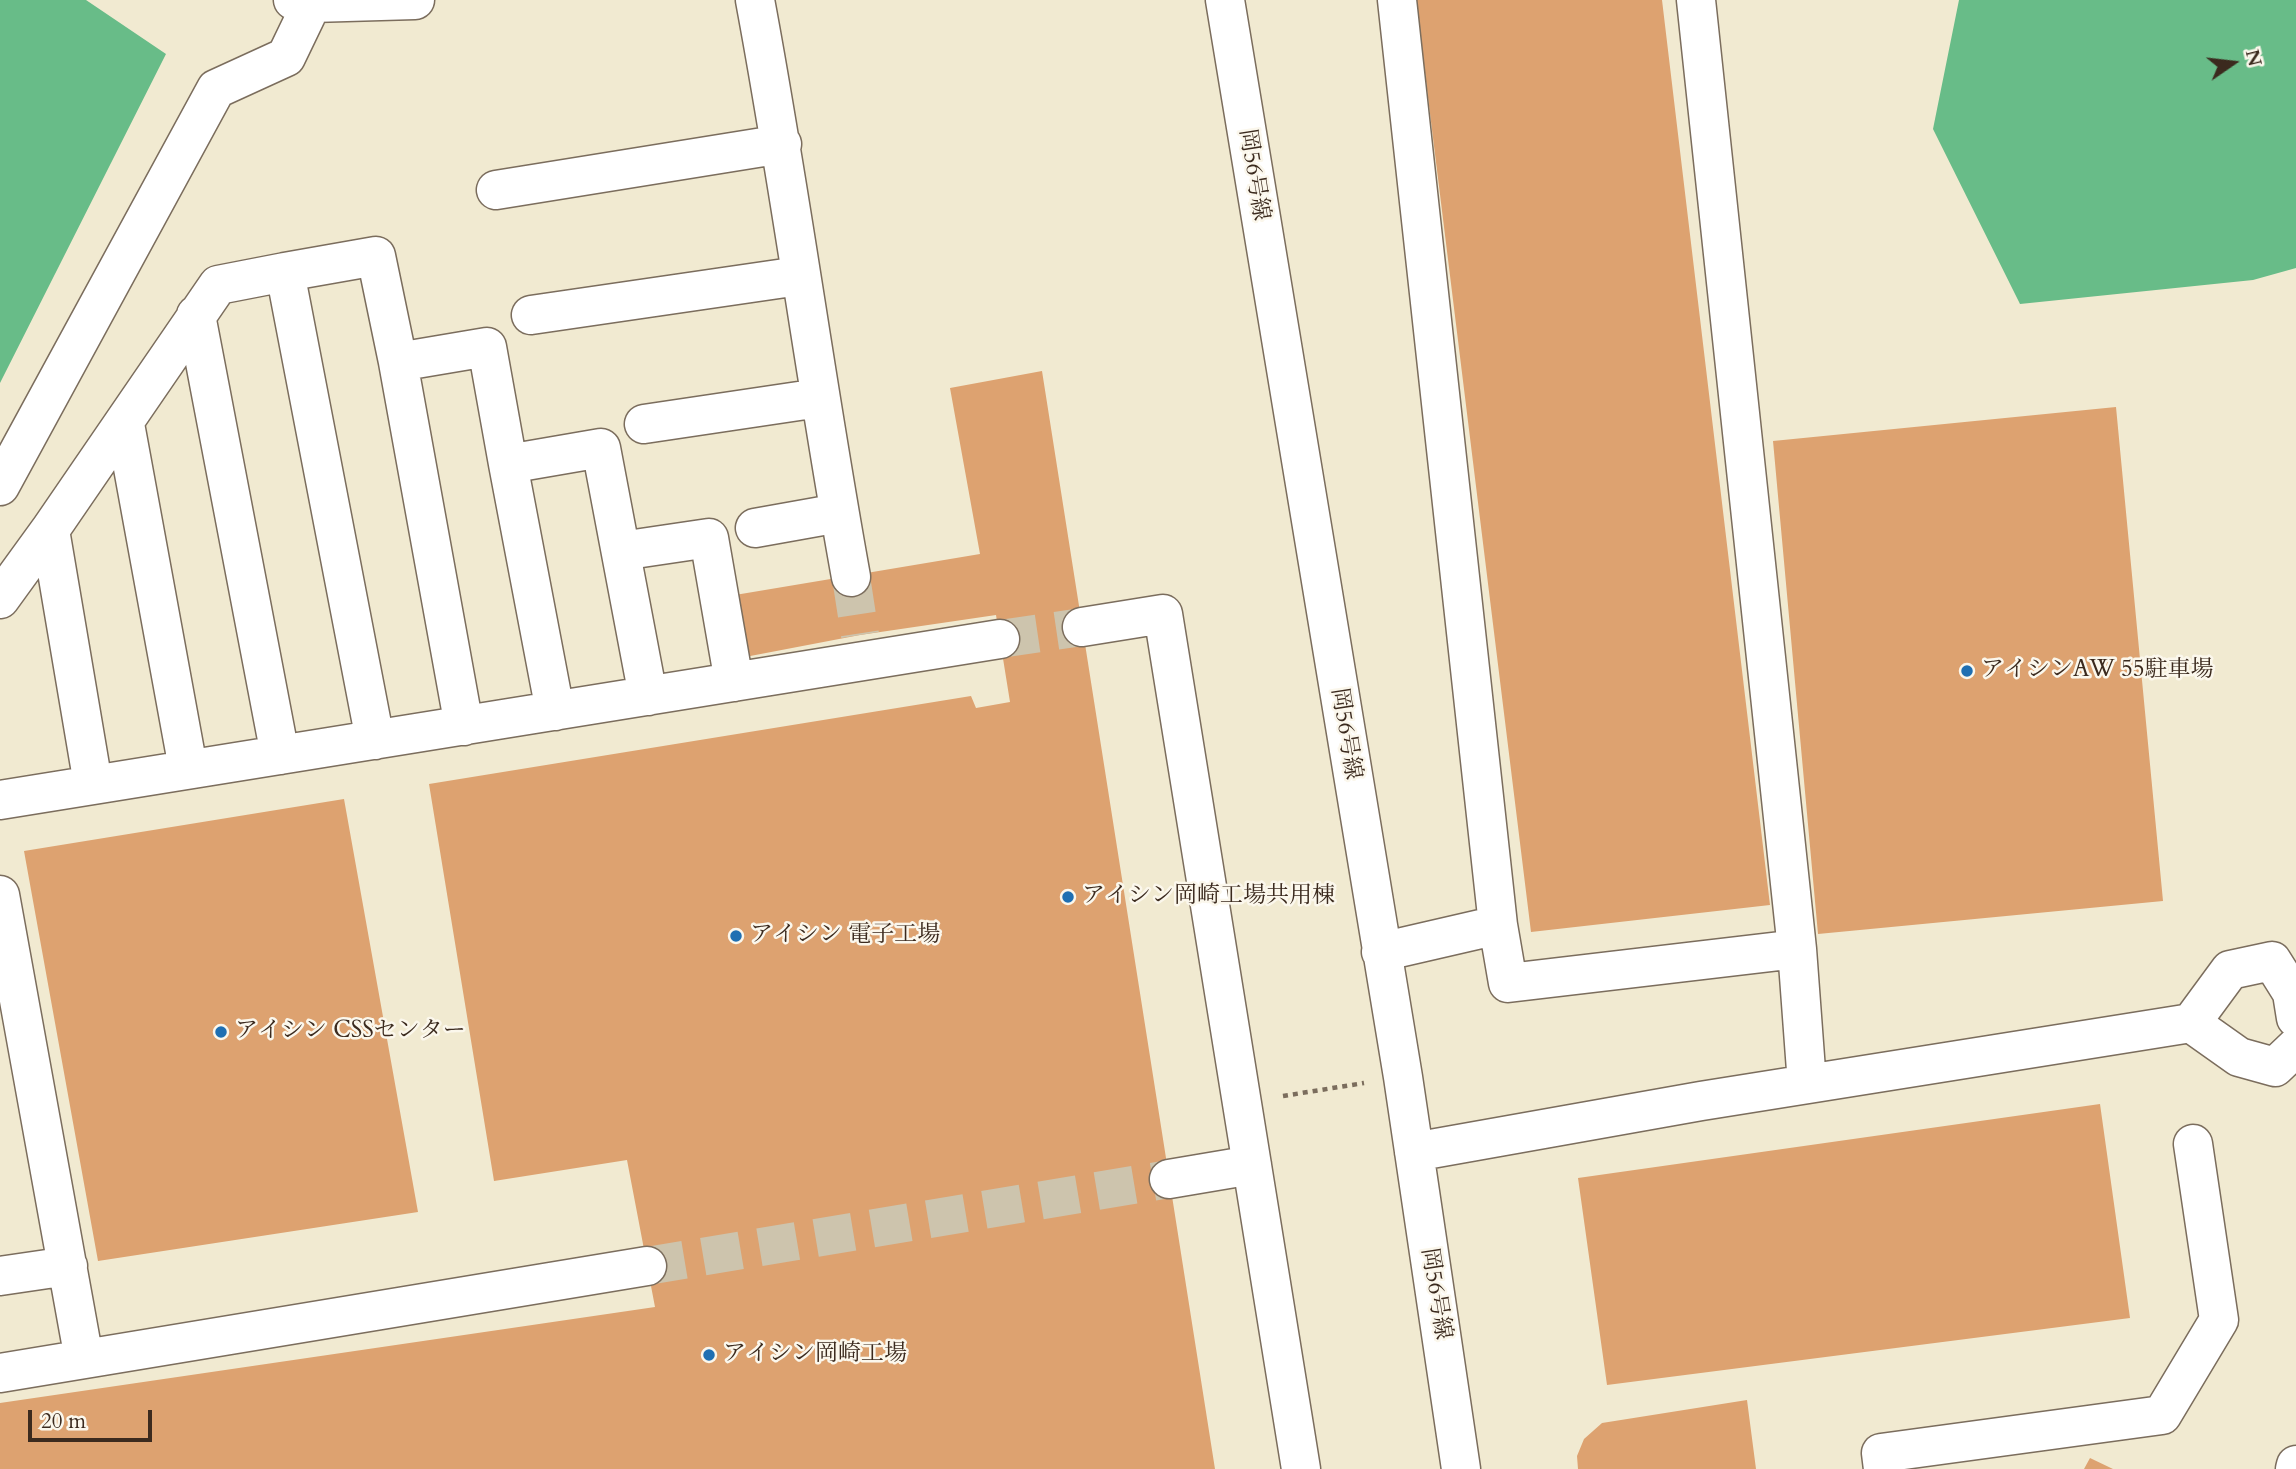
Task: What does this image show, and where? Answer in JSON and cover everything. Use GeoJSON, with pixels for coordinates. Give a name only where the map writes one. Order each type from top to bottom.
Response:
{"type":"FeatureCollection","features":[{"type":"Feature","properties":{"kind":"street"},"geometry":{"type":"LineString","coordinates":[[0,486],[216,89],[286,57],[303,2],[415,0]]}},
{"type":"Feature","properties":{"kind":"street"},"geometry":{"type":"LineString","coordinates":[[755,0],[782,144],[799,276],[851,577]]}},
{"type":"Feature","properties":{"kind":"street","name":"岡56号線"},"geometry":{"type":"LineString","coordinates":[[1225,0],[1403,1077],[1461,1469]]}},
{"type":"Feature","properties":{"kind":"street"},"geometry":{"type":"LineString","coordinates":[[1396,0],[1498,926],[1508,983],[1797,949]]}},
{"type":"Feature","properties":{"kind":"street"},"geometry":{"type":"LineString","coordinates":[[1696,0],[1797,949],[1807,1084]]}},
{"type":"Feature","properties":{"kind":"street"},"geometry":{"type":"LineString","coordinates":[[496,190],[782,144]]}},
{"type":"Feature","properties":{"kind":"street"},"geometry":{"type":"LineString","coordinates":[[0,599],[125,424],[218,285],[376,256],[398,362],[464,726]]}},
{"type":"Feature","properties":{"kind":"street"},"geometry":{"type":"LineString","coordinates":[[285,272],[375,740]]}},
{"type":"Feature","properties":{"kind":"street"},"geometry":{"type":"LineString","coordinates":[[531,315],[799,276]]}},
{"type":"Feature","properties":{"kind":"street"},"geometry":{"type":"LineString","coordinates":[[196,315],[280,755]]}},
{"type":"Feature","properties":{"kind":"street"},"geometry":{"type":"LineString","coordinates":[[398,362],[487,346],[555,711]]}},
{"type":"Feature","properties":{"kind":"street"},"geometry":{"type":"LineString","coordinates":[[644,424],[819,398]]}},
{"type":"Feature","properties":{"kind":"street"},"geometry":{"type":"LineString","coordinates":[[125,424],[188,768]]}},
{"type":"Feature","properties":{"kind":"street"},"geometry":{"type":"LineString","coordinates":[[508,464],[601,449],[648,696]]}},
{"type":"Feature","properties":{"kind":"street"},"geometry":{"type":"LineString","coordinates":[[755,528],[839,513]]}},
{"type":"Feature","properties":{"kind":"street"},"geometry":{"type":"LineString","coordinates":[[50,530],[93,784]]}},
{"type":"Feature","properties":{"kind":"street"},"geometry":{"type":"LineString","coordinates":[[621,551],[709,538],[734,682]]}},
{"type":"Feature","properties":{"kind":"street"},"geometry":{"type":"LineString","coordinates":[[1082,626],[1163,614],[1301,1469]]}},
{"type":"Feature","properties":{"kind":"street"},"geometry":{"type":"LineString","coordinates":[[1,797],[734,682],[861,648],[1000,639]]}},
{"type":"Feature","properties":{"kind":"street"},"geometry":{"type":"LineString","coordinates":[[0,895],[84,1359]]}},
{"type":"Feature","properties":{"kind":"street"},"geometry":{"type":"LineString","coordinates":[[1381,952],[1498,926]]}},
{"type":"Feature","properties":{"kind":"street"},"geometry":{"type":"LineString","coordinates":[[2192,1023],[2230,970],[2272,961],[2292,993],[2296,1018]]}},
{"type":"Feature","properties":{"kind":"street"},"geometry":{"type":"LineString","coordinates":[[1414,1152],[1807,1084],[2192,1023],[2239,1057],[2275,1067],[2296,1047]]}},
{"type":"Feature","properties":{"kind":"street"},"geometry":{"type":"LineString","coordinates":[[1883,1469],[1881,1453],[2162,1415],[2220,1320],[2193,1144]]}},
{"type":"Feature","properties":{"kind":"street"},"geometry":{"type":"LineString","coordinates":[[1169,1179],[1252,1165]]}},
{"type":"Feature","properties":{"kind":"street"},"geometry":{"type":"LineString","coordinates":[[0,1373],[647,1265]]}},
{"type":"Feature","properties":{"kind":"street"},"geometry":{"type":"LineString","coordinates":[[0,1276],[68,1266]]}},
{"type":"Feature","properties":{"kind":"path"},"geometry":{"type":"LineString","coordinates":[[1241,1103],[1403,1077]]}},
{"type":"Feature","properties":{"kind":"green space"},"geometry":{"type":"Polygon","coordinates":[[[0,0],[86,0],[166,54],[0,383],[0,0]]]}},
{"type":"Feature","properties":{"kind":"green space"},"geometry":{"type":"Polygon","coordinates":[[[1959,0],[2296,0],[2296,268],[2253,280],[2020,304],[1933,129],[1959,0]]]}},
{"type":"Feature","properties":{"kind":"building"},"geometry":{"type":"Polygon","coordinates":[[[1416,0],[1662,0],[1770,905],[1531,932],[1416,0]]]}},
{"type":"Feature","properties":{"kind":"building"},"geometry":{"type":"Polygon","coordinates":[[[1042,371],[1215,1469],[0,1469],[0,1403],[655,1307],[627,1160],[494,1181],[429,784],[971,696],[976,708],[1010,702],[996,615],[860,635],[745,657],[735,595],[980,554],[950,388],[1042,371]]]}},
{"type":"Feature","properties":{"kind":"building","name":"アイシンAW 55駐車場"},"geometry":{"type":"Polygon","coordinates":[[[2116,407],[2163,901],[1818,934],[1773,441],[2116,407]]]}},
{"type":"Feature","properties":{"kind":"building","name":"アイシン CSSセンター"},"geometry":{"type":"Polygon","coordinates":[[[344,799],[418,1212],[98,1261],[24,851],[344,799]]]}},
{"type":"Feature","properties":{"kind":"building"},"geometry":{"type":"Polygon","coordinates":[[[2100,1104],[2130,1318],[1607,1385],[1578,1178],[2100,1104]]]}},
{"type":"Feature","properties":{"kind":"building"},"geometry":{"type":"Polygon","coordinates":[[[1747,1400],[1756,1469],[1578,1469],[1577,1456],[1584,1439],[1602,1423],[1747,1400]]]}},
{"type":"Feature","properties":{"kind":"building"},"geometry":{"type":"Polygon","coordinates":[[[2090,1458],[2113,1469],[2084,1469],[2090,1458]]]}},
{"type":"Feature","properties":{"kind":"tunnel"},"geometry":{"type":"LineString","coordinates":[[851,577],[860,635]]}},
{"type":"Feature","properties":{"kind":"tunnel"},"geometry":{"type":"LineString","coordinates":[[1000,639],[1082,627]]}},
{"type":"Feature","properties":{"kind":"tunnel"},"geometry":{"type":"LineString","coordinates":[[647,1266],[1169,1179]]}},
{"type":"Feature","properties":{"kind":"place","name":"アイシンAW 55駐車場"},"geometry":{"type":"Point","coordinates":[1967,671]}},
{"type":"Feature","properties":{"kind":"place","name":"アイシン岡崎工場共用棟"},"geometry":{"type":"Point","coordinates":[1068,897]}},
{"type":"Feature","properties":{"kind":"place","name":"アイシン 電子工場"},"geometry":{"type":"Point","coordinates":[736,936]}},
{"type":"Feature","properties":{"kind":"place","name":"アイシン CSSセンター"},"geometry":{"type":"Point","coordinates":[221,1032]}},
{"type":"Feature","properties":{"kind":"place","name":"アイシン岡崎工場"},"geometry":{"type":"Point","coordinates":[709,1355]}}]}
